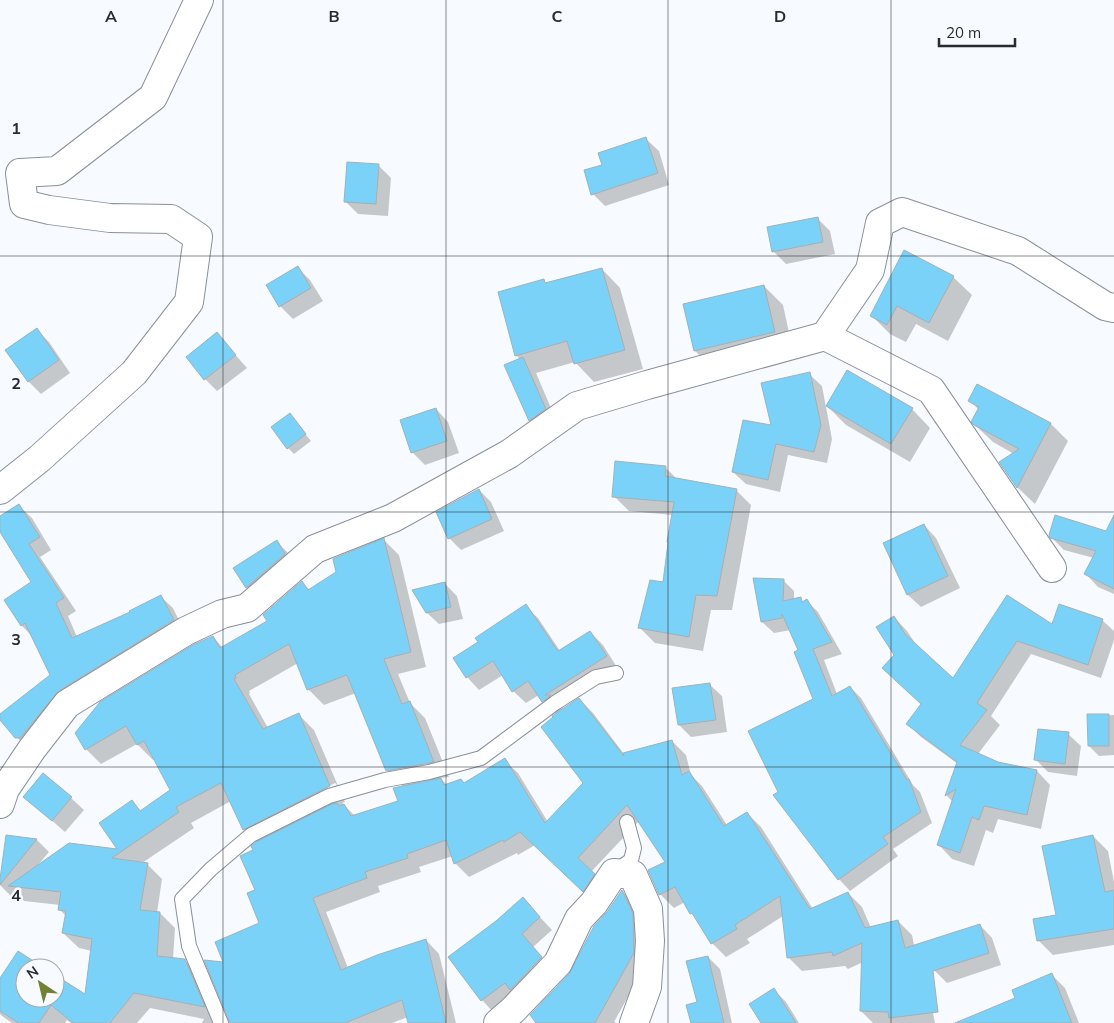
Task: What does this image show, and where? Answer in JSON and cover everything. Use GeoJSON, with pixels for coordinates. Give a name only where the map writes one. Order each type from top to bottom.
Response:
{"type":"FeatureCollection","features":[{"type":"Feature","properties":{"kind":"street"},"geometry":{"type":"LineString","coordinates":[[0,490],[39,459],[134,373],[189,302],[198,237],[171,219],[110,218],[49,210],[24,204],[20,174],[57,171],[153,97],[199,0]]}},
{"type":"Feature","properties":{"kind":"street"},"geometry":{"type":"LineString","coordinates":[[0,804],[5,789],[32,750],[68,704],[186,631],[222,614],[247,608],[315,549],[393,518],[509,454],[577,406],[825,336],[870,270],[880,223],[902,212],[1018,251],[1105,306],[1114,308]]}},
{"type":"Feature","properties":{"kind":"street"},"geometry":{"type":"LineString","coordinates":[[825,336],[931,390],[1052,568]]}},
{"type":"Feature","properties":{"kind":"street"},"geometry":{"type":"LineString","coordinates":[[498,1023],[558,963],[579,919],[594,903],[614,872],[633,875],[648,909],[650,941],[647,987],[634,1023]]}},
{"type":"Feature","properties":{"kind":"lane"},"geometry":{"type":"LineString","coordinates":[[221,1023],[189,946],[182,899],[211,869],[251,836],[329,796],[384,780],[429,772],[482,758],[555,703],[596,677],[616,673]]}},
{"type":"Feature","properties":{"kind":"lane"},"geometry":{"type":"LineString","coordinates":[[614,872],[631,860],[634,848],[627,822]]}},
{"type":"Feature","properties":{"kind":"building"},"geometry":{"type":"Polygon","coordinates":[[[646,137],[658,173],[591,195],[584,170],[602,165],[598,153],[646,137]]]}},
{"type":"Feature","properties":{"kind":"building"},"geometry":{"type":"Polygon","coordinates":[[[347,162],[379,164],[376,204],[344,202],[347,162]]]}},
{"type":"Feature","properties":{"kind":"building"},"geometry":{"type":"Polygon","coordinates":[[[818,217],[823,242],[772,252],[767,227],[818,217]]]}},
{"type":"Feature","properties":{"kind":"building"},"geometry":{"type":"Polygon","coordinates":[[[904,250],[954,276],[929,323],[897,306],[887,325],[870,316],[904,250]]]}},
{"type":"Feature","properties":{"kind":"building"},"geometry":{"type":"Polygon","coordinates":[[[298,266],[311,288],[279,307],[266,285],[298,266]]]}},
{"type":"Feature","properties":{"kind":"building"},"geometry":{"type":"Polygon","coordinates":[[[602,268],[625,350],[574,364],[567,341],[515,356],[498,292],[544,279],[545,283],[602,268]]]}},
{"type":"Feature","properties":{"kind":"building"},"geometry":{"type":"Polygon","coordinates":[[[764,285],[775,332],[694,351],[683,304],[764,285]]]}},
{"type":"Feature","properties":{"kind":"building"},"geometry":{"type":"Polygon","coordinates":[[[37,328],[59,360],[28,382],[5,350],[37,328]]]}},
{"type":"Feature","properties":{"kind":"building"},"geometry":{"type":"Polygon","coordinates":[[[217,332],[236,355],[204,380],[186,357],[217,332]]]}},
{"type":"Feature","properties":{"kind":"building"},"geometry":{"type":"Polygon","coordinates":[[[523,357],[546,409],[529,421],[504,365],[523,357]]]}},
{"type":"Feature","properties":{"kind":"building"},"geometry":{"type":"Polygon","coordinates":[[[847,370],[913,408],[891,444],[826,406],[847,370]]]}},
{"type":"Feature","properties":{"kind":"building"},"geometry":{"type":"Polygon","coordinates":[[[810,372],[821,425],[814,452],[776,444],[768,480],[732,472],[743,420],[771,425],[761,383],[810,372]]]}},
{"type":"Feature","properties":{"kind":"building"},"geometry":{"type":"Polygon","coordinates":[[[977,384],[1051,423],[1017,488],[999,462],[1019,449],[971,422],[979,407],[968,401],[977,384]]]}},
{"type":"Feature","properties":{"kind":"building"},"geometry":{"type":"Polygon","coordinates":[[[436,408],[447,441],[411,453],[400,420],[436,408]]]}},
{"type":"Feature","properties":{"kind":"building"},"geometry":{"type":"Polygon","coordinates":[[[290,413],[306,434],[287,449],[271,427],[290,413]]]}},
{"type":"Feature","properties":{"kind":"building"},"geometry":{"type":"Polygon","coordinates":[[[615,461],[666,466],[665,476],[737,489],[717,596],[696,595],[689,637],[638,628],[650,580],[663,582],[674,502],[612,497],[615,461]]]}},
{"type":"Feature","properties":{"kind":"building"},"geometry":{"type":"Polygon","coordinates":[[[479,489],[492,519],[448,539],[436,512],[479,489]]]}},
{"type":"Feature","properties":{"kind":"building"},"geometry":{"type":"Polygon","coordinates":[[[19,504],[40,537],[29,544],[64,598],[56,603],[72,638],[130,612],[161,595],[174,620],[59,691],[20,738],[15,738],[0,720],[0,714],[50,675],[25,623],[21,626],[4,600],[31,582],[0,532],[0,516],[19,504]]]}},
{"type":"Feature","properties":{"kind":"building"},"geometry":{"type":"Polygon","coordinates":[[[1055,515],[1106,531],[1114,515],[1114,589],[1084,574],[1096,551],[1050,538],[1049,535],[1055,515]]]}},
{"type":"Feature","properties":{"kind":"building"},"geometry":{"type":"Polygon","coordinates":[[[924,524],[948,576],[907,595],[883,543],[924,524]]]}},
{"type":"Feature","properties":{"kind":"building"},"geometry":{"type":"Polygon","coordinates":[[[384,538],[411,652],[384,659],[402,704],[410,701],[434,762],[386,771],[347,675],[307,690],[289,644],[235,675],[236,678],[234,679],[263,729],[299,713],[330,786],[243,830],[221,783],[176,807],[179,812],[112,858],[148,863],[140,910],[160,912],[157,956],[185,959],[205,1007],[134,993],[110,1023],[73,1023],[55,1008],[65,1008],[65,981],[85,994],[92,939],[62,933],[66,911],[58,910],[61,892],[8,886],[69,843],[117,849],[99,823],[132,800],[140,811],[170,790],[144,741],[137,745],[126,726],[85,750],[75,733],[100,702],[193,645],[213,636],[220,648],[267,621],[263,615],[302,581],[308,590],[336,572],[333,559],[384,538]]]}},
{"type":"Feature","properties":{"kind":"building"},"geometry":{"type":"Polygon","coordinates":[[[277,540],[285,554],[246,588],[233,568],[277,540]]]}},
{"type":"Feature","properties":{"kind":"building"},"geometry":{"type":"Polygon","coordinates":[[[753,578],[784,579],[783,601],[801,597],[802,602],[807,599],[832,642],[813,649],[832,696],[850,686],[907,780],[909,779],[921,812],[883,837],[888,844],[838,880],[773,795],[778,792],[748,731],[813,699],[794,652],[798,650],[782,614],[782,618],[761,622],[753,578]]]}},
{"type":"Feature","properties":{"kind":"building"},"geometry":{"type":"Polygon","coordinates":[[[445,582],[451,607],[426,613],[412,590],[445,582]]]}},
{"type":"Feature","properties":{"kind":"building"},"geometry":{"type":"Polygon","coordinates":[[[1007,595],[1052,624],[1059,604],[1103,619],[1088,665],[1017,641],[977,703],[987,710],[960,745],[998,762],[1037,770],[1027,815],[984,806],[979,820],[972,817],[960,853],[937,845],[956,789],[945,796],[957,762],[906,724],[921,704],[882,668],[894,655],[876,627],[894,616],[905,634],[953,678],[1007,595]]]}},
{"type":"Feature","properties":{"kind":"building"},"geometry":{"type":"Polygon","coordinates":[[[526,604],[558,651],[590,631],[607,656],[545,695],[551,695],[542,702],[528,681],[512,692],[493,661],[466,678],[453,658],[478,642],[475,638],[526,604]]]}},
{"type":"Feature","properties":{"kind":"building"},"geometry":{"type":"Polygon","coordinates":[[[710,683],[716,720],[678,725],[672,688],[710,683]]]}},
{"type":"Feature","properties":{"kind":"building"},"geometry":{"type":"Polygon","coordinates":[[[579,698],[624,756],[623,753],[672,740],[682,775],[689,771],[724,826],[747,812],[810,909],[848,892],[865,928],[898,920],[905,948],[980,924],[989,953],[933,971],[938,1012],[889,1018],[888,1012],[860,1011],[862,943],[833,956],[832,952],[787,958],[780,896],[735,925],[737,929],[711,944],[692,913],[690,914],[675,887],[659,895],[648,870],[665,862],[627,805],[578,858],[595,874],[583,892],[520,832],[504,842],[503,840],[454,864],[446,840],[407,854],[408,858],[365,872],[367,878],[313,898],[341,970],[377,955],[426,939],[446,1023],[408,1023],[402,1000],[345,1023],[230,1023],[204,960],[223,962],[215,942],[259,923],[247,893],[255,890],[240,856],[253,850],[251,846],[256,842],[332,804],[337,803],[339,806],[344,804],[351,816],[398,801],[393,788],[441,778],[444,785],[461,779],[464,783],[505,758],[545,823],[583,783],[541,727],[552,716],[579,698]]]}},
{"type":"Feature","properties":{"kind":"building"},"geometry":{"type":"Polygon","coordinates":[[[1087,714],[1109,714],[1109,746],[1088,746],[1087,714]]]}},
{"type":"Feature","properties":{"kind":"building"},"geometry":{"type":"Polygon","coordinates":[[[1038,729],[1069,732],[1065,764],[1034,760],[1038,729]]]}},
{"type":"Feature","properties":{"kind":"building"},"geometry":{"type":"Polygon","coordinates":[[[43,773],[72,797],[52,821],[23,797],[43,773]]]}},
{"type":"Feature","properties":{"kind":"building"},"geometry":{"type":"Polygon","coordinates":[[[6,835],[37,839],[0,885],[0,879],[6,835]]]}},
{"type":"Feature","properties":{"kind":"building"},"geometry":{"type":"Polygon","coordinates":[[[1093,835],[1105,892],[1114,890],[1114,929],[1037,941],[1033,919],[1056,915],[1042,846],[1093,835]]]}},
{"type":"Feature","properties":{"kind":"building"},"geometry":{"type":"Polygon","coordinates":[[[622,890],[633,913],[634,953],[595,1023],[536,1023],[530,1015],[569,974],[594,926],[607,912],[622,890]]]}},
{"type":"Feature","properties":{"kind":"building"},"geometry":{"type":"Polygon","coordinates":[[[523,897],[540,917],[522,934],[542,957],[510,990],[505,983],[481,1001],[448,957],[496,921],[523,897]]]}},
{"type":"Feature","properties":{"kind":"building"},"geometry":{"type":"Polygon","coordinates":[[[18,951],[29,958],[15,958],[15,1008],[49,1008],[39,1023],[19,1023],[0,1011],[0,978],[18,951]]]}},
{"type":"Feature","properties":{"kind":"building"},"geometry":{"type":"Polygon","coordinates":[[[708,956],[724,1023],[691,1023],[686,1005],[697,1002],[686,961],[708,956]]]}},
{"type":"Feature","properties":{"kind":"building"},"geometry":{"type":"Polygon","coordinates":[[[1052,973],[1072,1023],[955,1023],[1015,998],[1012,990],[1052,973]]]}},
{"type":"Feature","properties":{"kind":"building"},"geometry":{"type":"Polygon","coordinates":[[[774,988],[796,1023],[761,1023],[749,1004],[774,988]]]}}]}
